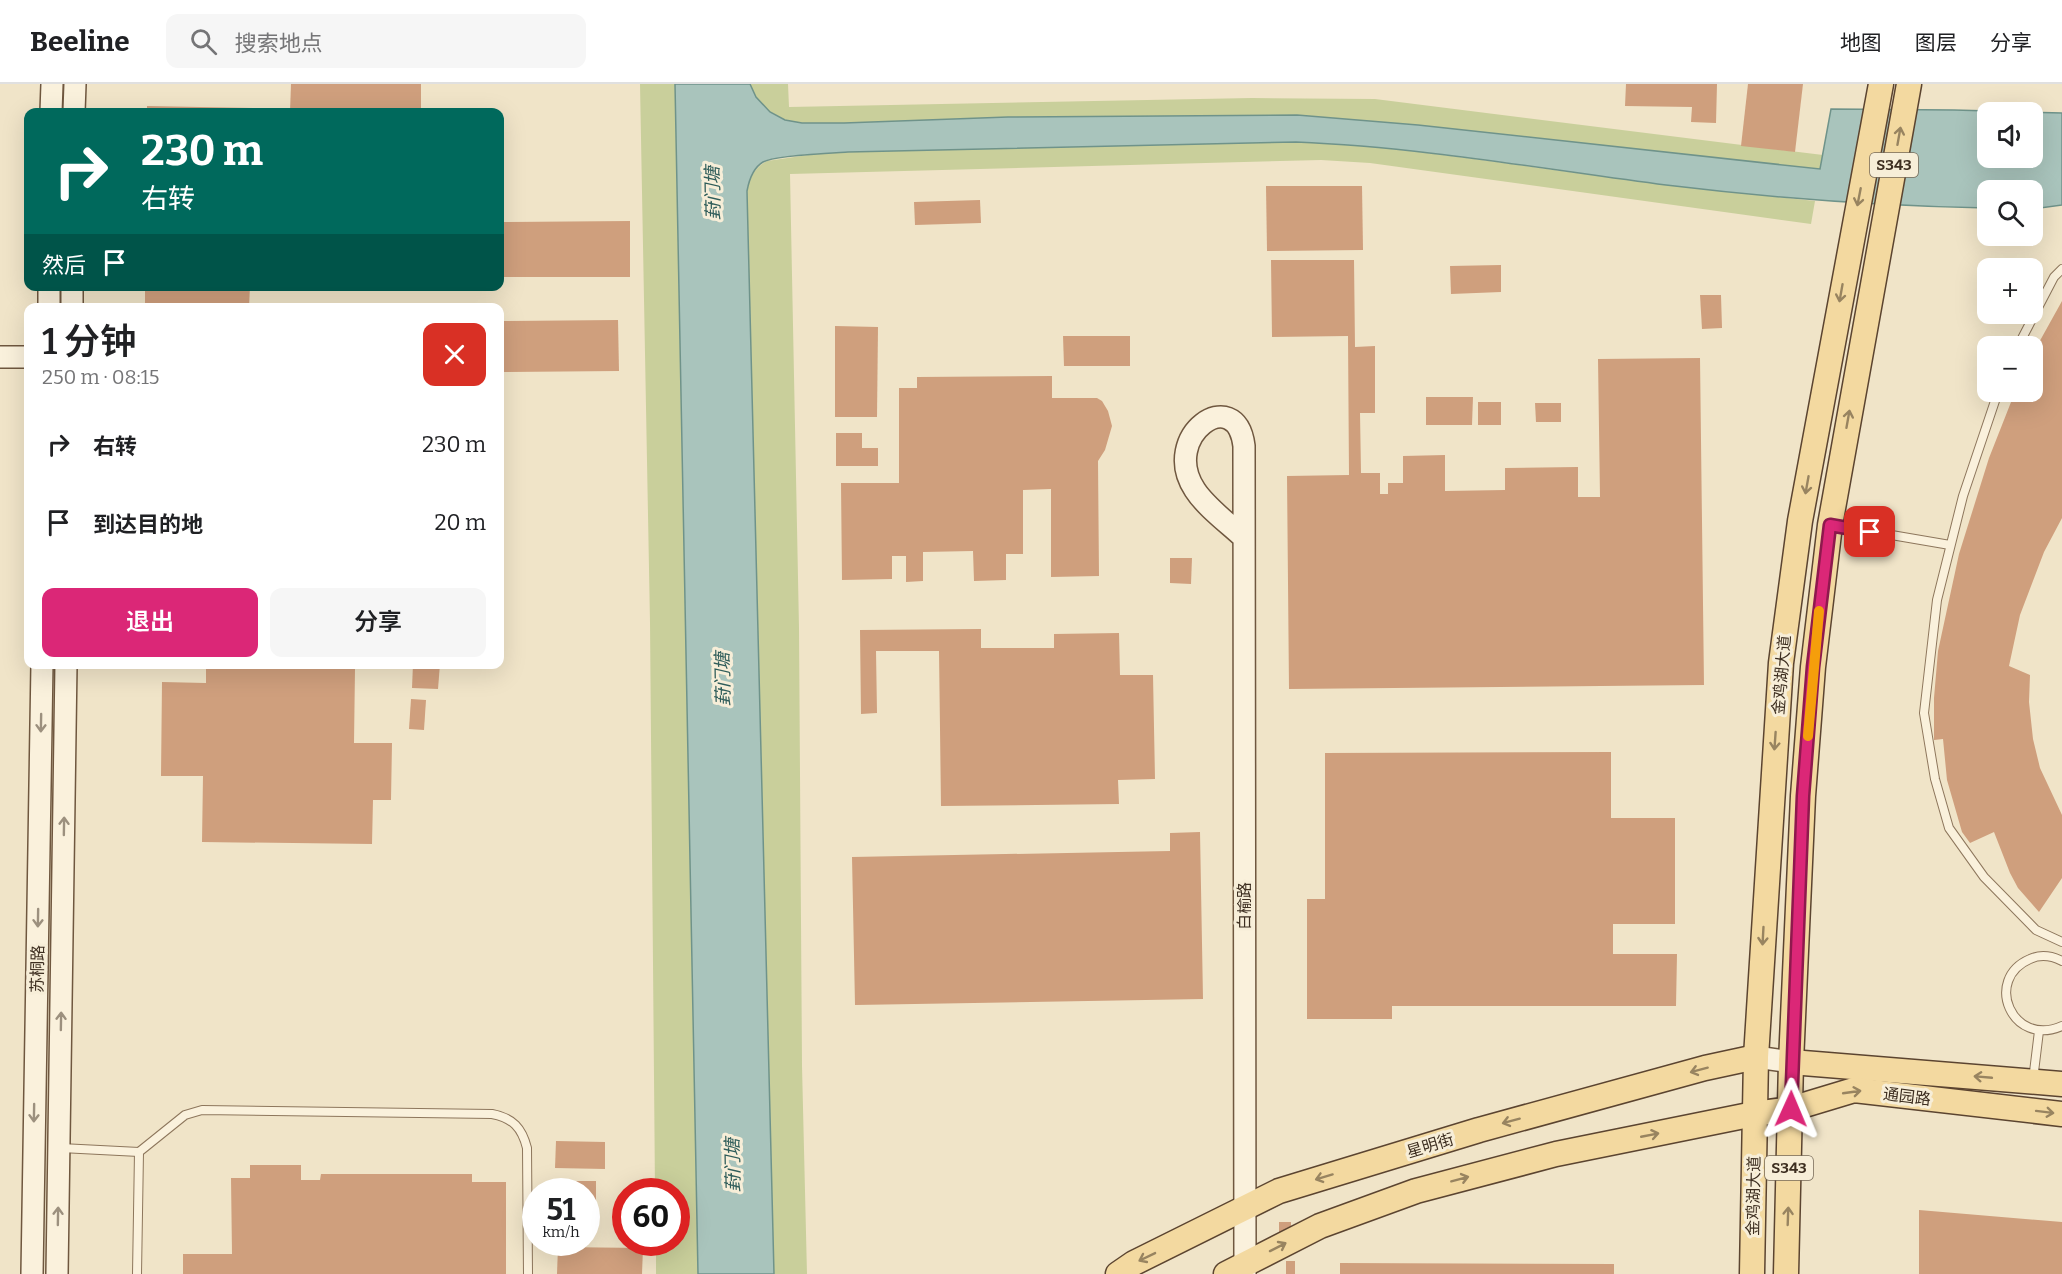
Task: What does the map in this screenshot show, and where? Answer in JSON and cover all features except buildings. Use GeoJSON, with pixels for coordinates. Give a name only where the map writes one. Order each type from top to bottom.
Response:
{"type":"FeatureCollection","features":[{"type":"Feature","properties":{"kind":"main road"},"geometry":{"type":"LineString","coordinates":[[51,108],[52,84]]}},
{"type":"Feature","properties":{"kind":"main road"},"geometry":{"type":"LineString","coordinates":[[75,84],[75,108]]}},
{"type":"Feature","properties":{"kind":"main road","name":"金鸡湖大道"},"geometry":{"type":"LineString","coordinates":[[1786,1274],[1791,1062],[1803,796],[1811,690],[1830,525],[1908,89]]}},
{"type":"Feature","properties":{"kind":"main road","name":"金鸡湖大道"},"geometry":{"type":"LineString","coordinates":[[1752,1274],[1756,1057],[1781,663],[1800,521],[1880,91]]}},
{"type":"Feature","properties":{"kind":"main road"},"geometry":{"type":"LineString","coordinates":[[0,357],[24,357]]}},
{"type":"Feature","properties":{"kind":"main road","name":"白榆路"},"geometry":{"type":"LineString","coordinates":[[1239,1271],[1245,1208],[1244,538],[1243,434],[1233,421],[1216,417],[1201,424],[1189,439],[1187,471],[1196,491],[1244,538]]}},
{"type":"Feature","properties":{"kind":"main road","name":"苏桐路"},"geometry":{"type":"LineString","coordinates":[[32,1274],[42,669]]}},
{"type":"Feature","properties":{"kind":"main road","name":"苏桐路"},"geometry":{"type":"LineString","coordinates":[[57,1274],[66,669]]}},
{"type":"Feature","properties":{"kind":"main road","name":"通园路"},"geometry":{"type":"LineString","coordinates":[[1756,1057],[1791,1062],[2062,1084]]}},
{"type":"Feature","properties":{"kind":"main road","name":"星明街"},"geometry":{"type":"LineString","coordinates":[[1118,1274],[1134,1263],[1280,1191],[1479,1130],[1705,1068],[1756,1057]]}},
{"type":"Feature","properties":{"kind":"main road","name":"通园路"},"geometry":{"type":"LineString","coordinates":[[1754,1114],[1791,1109],[1854,1090],[2062,1114]]}},
{"type":"Feature","properties":{"kind":"main road"},"geometry":{"type":"LineString","coordinates":[[1239,1271],[1320,1226],[1416,1191],[1556,1154],[1754,1114]]}},
{"type":"Feature","properties":{"kind":"lane"},"geometry":{"type":"LineString","coordinates":[[2023,336],[2054,277],[2062,269]]}},
{"type":"Feature","properties":{"kind":"lane"},"geometry":{"type":"LineString","coordinates":[[1995,402],[1963,496],[1936,600],[1924,713],[1935,779],[1949,828],[1984,877],[2036,930],[2062,942]]}},
{"type":"Feature","properties":{"kind":"lane"},"geometry":{"type":"LineString","coordinates":[[1830,525],[1950,545]]}},
{"type":"Feature","properties":{"kind":"lane"},"geometry":{"type":"LineString","coordinates":[[2062,961],[2047,956],[2034,957],[2022,962],[2013,971],[2007,983],[2006,996],[2009,1009],[2021,1024],[2039,1031],[2062,1026]]}},
{"type":"Feature","properties":{"kind":"lane"},"geometry":{"type":"LineString","coordinates":[[2033,1081],[2039,1031]]}},
{"type":"Feature","properties":{"kind":"lane"},"geometry":{"type":"LineString","coordinates":[[59,1148],[139,1152],[185,1115],[202,1110],[505,1116],[523,1133],[527,1148],[528,1274]]}},
{"type":"Feature","properties":{"kind":"lane"},"geometry":{"type":"LineString","coordinates":[[137,1274],[139,1152]]}},
{"type":"Feature","properties":{"kind":"green space"},"geometry":{"type":"Polygon","coordinates":[[[640,84],[675,84],[698,1274],[656,1274],[656,1256],[690,1256],[690,1178],[655,1178],[650,622],[640,84]]]}},
{"type":"Feature","properties":{"kind":"green space"},"geometry":{"type":"Polygon","coordinates":[[[750,84],[788,84],[789,107],[1252,98],[1375,99],[1823,155],[1820,169],[1418,125],[1297,115],[1008,117],[802,123],[785,120],[770,112],[756,97],[750,84]]]}},
{"type":"Feature","properties":{"kind":"green space"},"geometry":{"type":"Polygon","coordinates":[[[1296,142],[1396,149],[1815,201],[1811,224],[1370,163],[1321,160],[790,174],[799,628],[802,1066],[807,1274],[774,1274],[747,191],[751,177],[759,166],[767,161],[822,153],[1296,142]]]}},
{"type":"Feature","properties":{"kind":"water","name":"葑门塘"},"geometry":{"type":"Polygon","coordinates":[[[675,84],[750,84],[756,97],[770,112],[785,120],[802,123],[1008,117],[1297,115],[1418,125],[1820,169],[1831,109],[1977,111],[1977,168],[2043,168],[2043,112],[2062,113],[2062,205],[2043,208],[2043,180],[1977,180],[1977,208],[1867,203],[1706,190],[1481,159],[1296,142],[848,152],[804,155],[763,162],[752,175],[747,191],[774,1274],[698,1274],[675,84]]]}},
{"type":"Feature","properties":{"kind":"slow traffic"},"geometry":{"type":"LineString","coordinates":[[1808,736],[1819,611]]}},
{"type":"Feature","properties":{"kind":"route"},"geometry":{"type":"LineString","coordinates":[[1791,1109],[1791,1062],[1803,796],[1813,667],[1830,525],[1870,532]]}}]}
